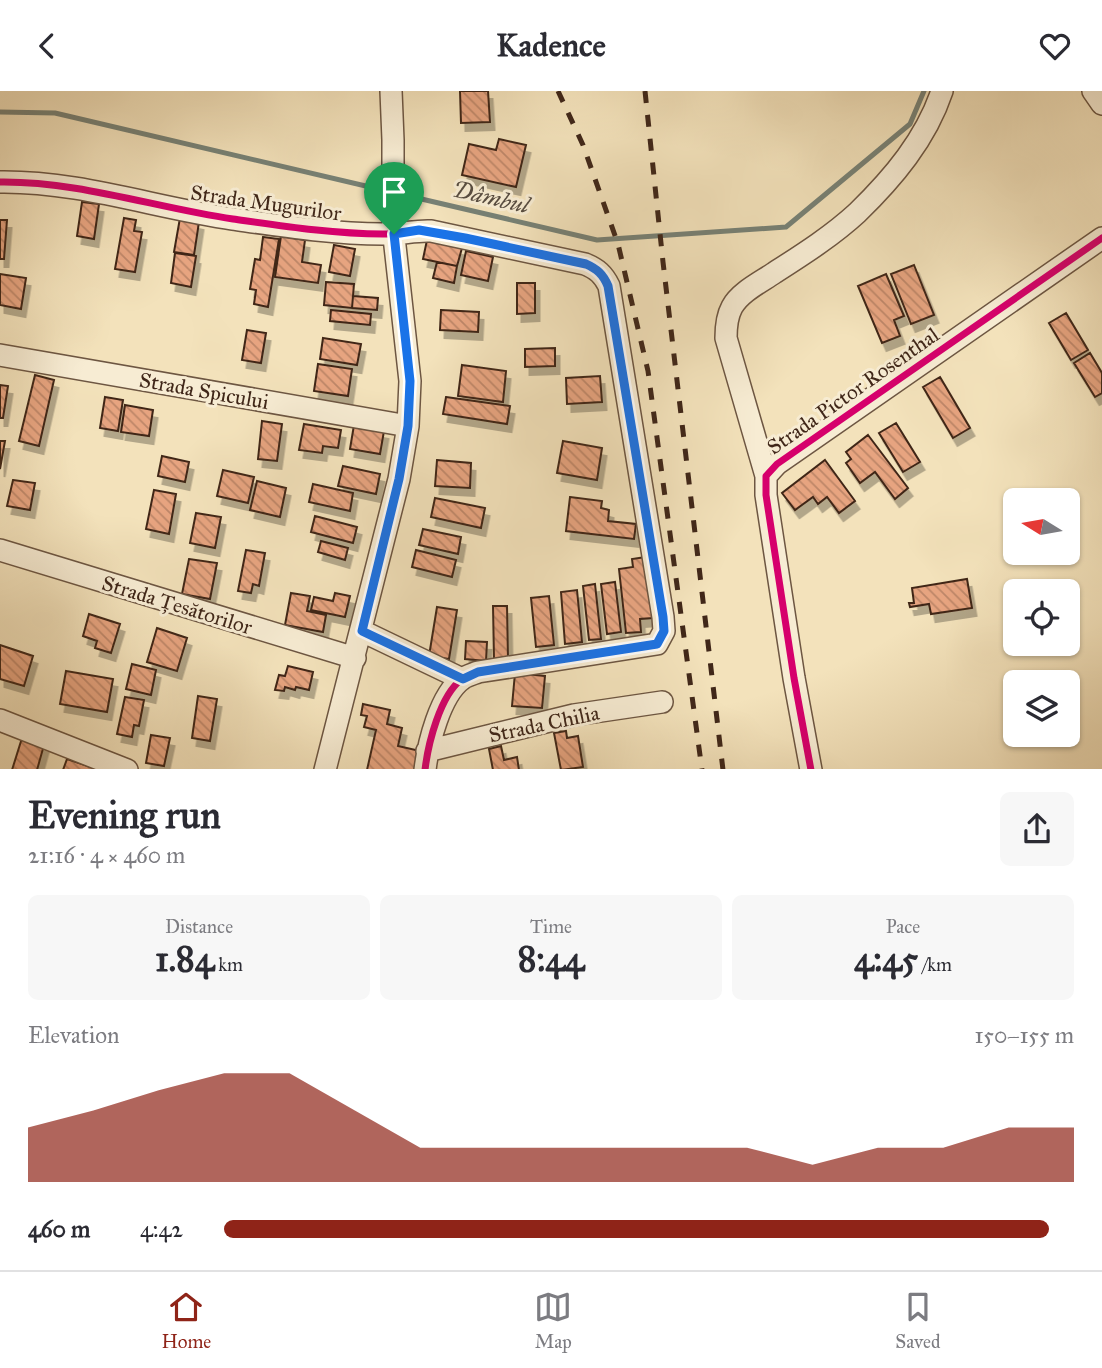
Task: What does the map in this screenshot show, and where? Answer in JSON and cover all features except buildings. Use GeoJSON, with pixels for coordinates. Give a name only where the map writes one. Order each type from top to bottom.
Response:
{"type":"FeatureCollection","features":[{"type":"Feature","properties":{"kind":"street"},"geometry":{"type":"LineString","coordinates":[[325,769],[399,479],[408,426],[410,381],[393,231],[391,91]]}},
{"type":"Feature","properties":{"kind":"street"},"geometry":{"type":"LineString","coordinates":[[766,475],[726,338],[727,321],[733,305],[743,294],[812,248],[856,214],[890,178],[924,135],[942,91]]}},
{"type":"Feature","properties":{"kind":"street"},"geometry":{"type":"LineString","coordinates":[[1093,91],[1102,104]]}},
{"type":"Feature","properties":{"kind":"street","name":"Strada Mugurilor"},"geometry":{"type":"LineString","coordinates":[[0,182],[70,188],[224,218],[275,225],[419,230],[586,264],[597,269],[608,286],[663,617],[662,638],[657,644],[478,672],[463,679]]}},
{"type":"Feature","properties":{"kind":"street","name":"Strada Pictor Rosenthal"},"geometry":{"type":"LineString","coordinates":[[811,769],[794,678],[766,495],[766,475],[776,464],[1102,238]]}},
{"type":"Feature","properties":{"kind":"street","name":"Strada Spicului"},"geometry":{"type":"LineString","coordinates":[[0,355],[408,426]]}},
{"type":"Feature","properties":{"kind":"street","name":"Strada Țesătorilor"},"geometry":{"type":"LineString","coordinates":[[0,550],[355,658]]}},
{"type":"Feature","properties":{"kind":"street"},"geometry":{"type":"LineString","coordinates":[[362,631],[463,679],[451,691],[442,707],[426,760]]}},
{"type":"Feature","properties":{"kind":"street","name":"Strada Chilia"},"geometry":{"type":"LineString","coordinates":[[426,760],[574,715],[662,702]]}},
{"type":"Feature","properties":{"kind":"street"},"geometry":{"type":"LineString","coordinates":[[0,720],[127,769]]}},
{"type":"Feature","properties":{"kind":"waterway","name":"Dâmbul"},"geometry":{"type":"LineString","coordinates":[[400,194],[597,240],[786,227],[910,124],[924,91]]}},
{"type":"Feature","properties":{"kind":"waterway","name":"Dâmbul"},"geometry":{"type":"LineString","coordinates":[[0,112],[55,113],[387,191]]}},
{"type":"Feature","properties":{"kind":"railway"},"geometry":{"type":"LineString","coordinates":[[558,91],[583,145],[618,244],[648,371],[702,769]]}},
{"type":"Feature","properties":{"kind":"railway"},"geometry":{"type":"LineString","coordinates":[[645,91],[723,769]]}},
{"type":"Feature","properties":{"kind":"cycle path"},"geometry":{"type":"LineString","coordinates":[[0,182],[88,190],[204,214],[308,229],[389,234],[431,231],[585,264],[604,278],[609,286],[664,631],[657,644],[478,672],[464,678],[454,686],[441,708],[432,734],[425,769]]}},
{"type":"Feature","properties":{"kind":"cycle path"},"geometry":{"type":"LineString","coordinates":[[811,769],[766,495],[766,476],[777,464],[1102,238]]}},
{"type":"Feature","properties":{"kind":"route"},"geometry":{"type":"LineString","coordinates":[[419,230],[465,238],[586,264],[597,269],[604,277],[608,286],[663,617],[664,631],[657,644],[478,672],[463,679],[362,631],[399,479],[410,403],[394,234],[419,230]]}}]}
